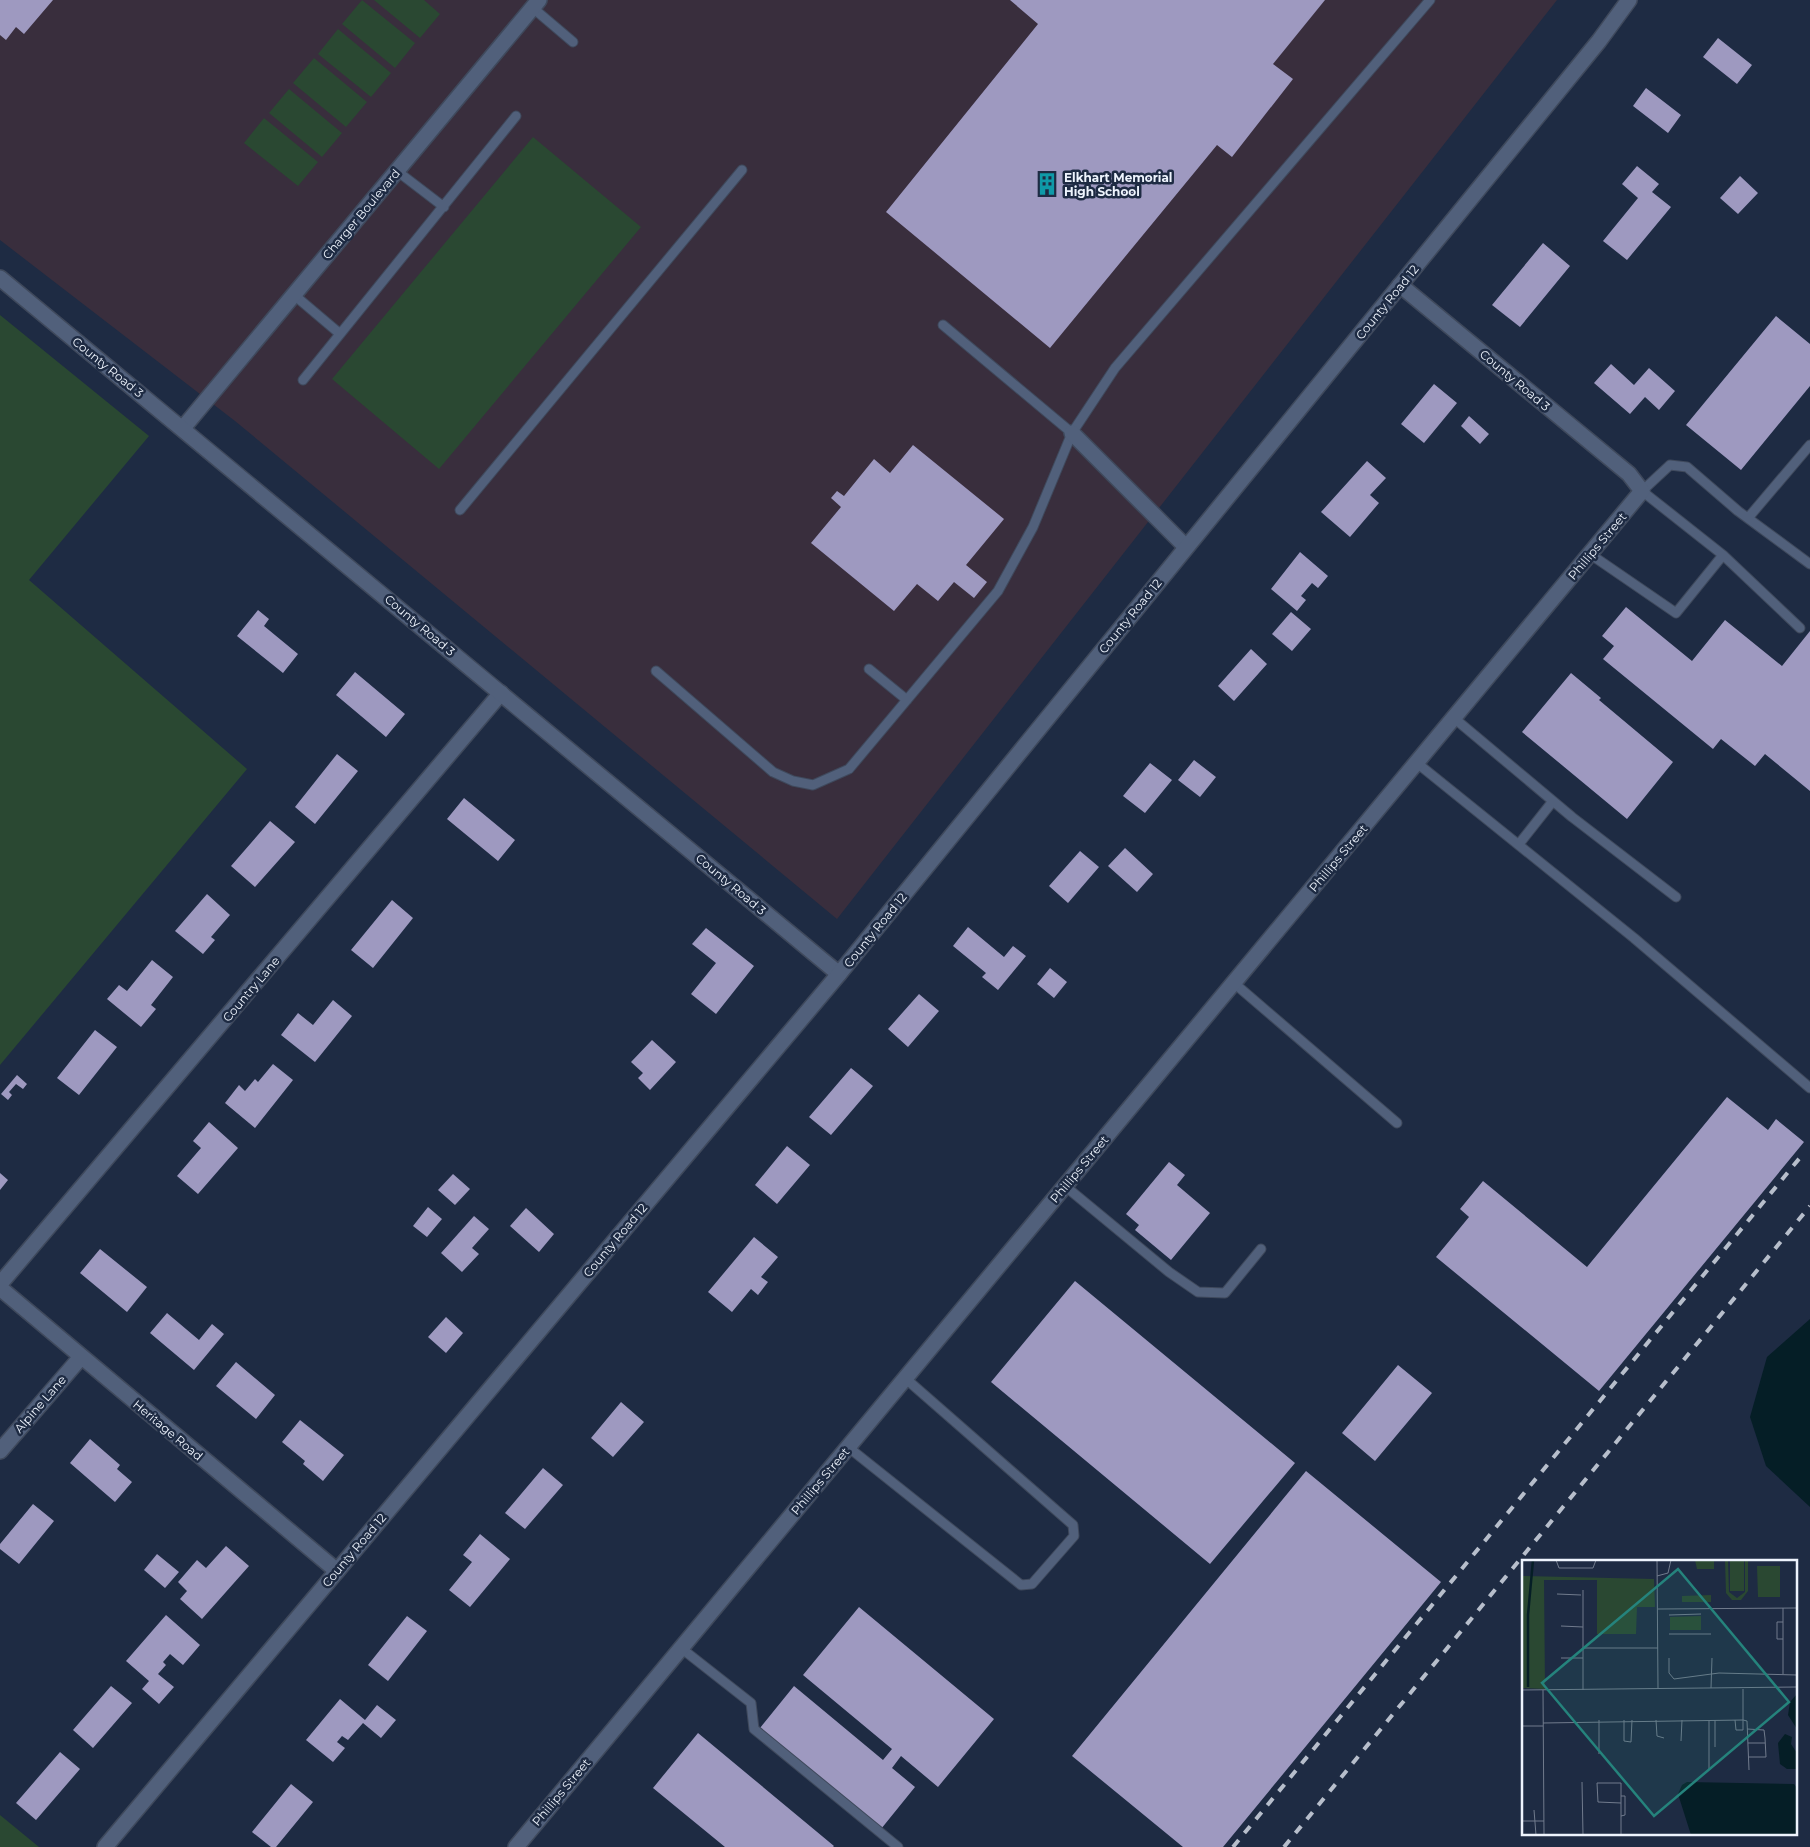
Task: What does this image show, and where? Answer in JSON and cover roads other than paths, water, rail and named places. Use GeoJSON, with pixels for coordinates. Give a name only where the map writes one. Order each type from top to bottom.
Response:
{"type":"FeatureCollection","features":[{"type":"Feature","properties":{"kind":"street","name":"County Road 12"},"geometry":{"type":"LineString","coordinates":[[105,1847],[839,974],[1599,41],[1629,0]]}},
{"type":"Feature","properties":{"kind":"street","name":"Charger Boulevard"},"geometry":{"type":"LineString","coordinates":[[183,428],[536,4]]}},
{"type":"Feature","properties":{"kind":"street","name":"County Road 3"},"geometry":{"type":"LineString","coordinates":[[0,278],[839,974]]}},
{"type":"Feature","properties":{"kind":"street","name":"County Road 3"},"geometry":{"type":"LineString","coordinates":[[1400,285],[1629,474],[1642,492]]}},
{"type":"Feature","properties":{"kind":"street"},"geometry":{"type":"LineString","coordinates":[[1072,432],[1186,547]]}},
{"type":"Feature","properties":{"kind":"street","name":"Phillips Street"},"geometry":{"type":"LineString","coordinates":[[516,1847],[1642,492]]}},
{"type":"Feature","properties":{"kind":"street","name":"Country Lane"},"geometry":{"type":"LineString","coordinates":[[0,1284],[502,693]]}},
{"type":"Feature","properties":{"kind":"street","name":"Heritage Road"},"geometry":{"type":"LineString","coordinates":[[0,1288],[337,1571]]}},
{"type":"Feature","properties":{"kind":"street","name":"Alpine Lane"},"geometry":{"type":"LineString","coordinates":[[0,1451],[81,1357]]}},
{"type":"Feature","properties":{"kind":"lane"},"geometry":{"type":"LineString","coordinates":[[656,671],[772,772],[793,781],[813,784],[849,770],[998,591],[1033,527],[1072,432],[1115,368],[1430,0]]}},
{"type":"Feature","properties":{"kind":"lane"},"geometry":{"type":"LineString","coordinates":[[536,4],[573,42]]}},
{"type":"Feature","properties":{"kind":"lane"},"geometry":{"type":"LineString","coordinates":[[303,380],[516,116]]}},
{"type":"Feature","properties":{"kind":"lane"},"geometry":{"type":"LineString","coordinates":[[460,510],[742,170]]}},
{"type":"Feature","properties":{"kind":"lane"},"geometry":{"type":"LineString","coordinates":[[396,171],[444,206]]}},
{"type":"Feature","properties":{"kind":"lane"},"geometry":{"type":"LineString","coordinates":[[293,294],[339,333]]}},
{"type":"Feature","properties":{"kind":"lane"},"geometry":{"type":"LineString","coordinates":[[943,325],[1072,432]]}},
{"type":"Feature","properties":{"kind":"lane"},"geometry":{"type":"LineString","coordinates":[[1748,518],[1810,445]]}},
{"type":"Feature","properties":{"kind":"lane","name":"Phillips Street"},"geometry":{"type":"LineString","coordinates":[[1642,492],[1670,465],[1687,467],[1748,518],[1810,564]]}},
{"type":"Feature","properties":{"kind":"lane"},"geometry":{"type":"LineString","coordinates":[[1642,492],[1723,555],[1800,628]]}},
{"type":"Feature","properties":{"kind":"lane"},"geometry":{"type":"LineString","coordinates":[[1590,554],[1676,613],[1723,555]]}},
{"type":"Feature","properties":{"kind":"lane"},"geometry":{"type":"LineString","coordinates":[[869,669],[907,700]]}},
{"type":"Feature","properties":{"kind":"lane"},"geometry":{"type":"LineString","coordinates":[[1454,718],[1553,801],[1676,897]]}},
{"type":"Feature","properties":{"kind":"lane"},"geometry":{"type":"LineString","coordinates":[[1417,763],[1634,938],[1810,1088]]}},
{"type":"Feature","properties":{"kind":"lane"},"geometry":{"type":"LineString","coordinates":[[1519,844],[1553,801]]}},
{"type":"Feature","properties":{"kind":"lane"},"geometry":{"type":"LineString","coordinates":[[1234,983],[1397,1123]]}},
{"type":"Feature","properties":{"kind":"lane"},"geometry":{"type":"LineString","coordinates":[[1065,1186],[1169,1272],[1198,1292],[1225,1294],[1261,1249]]}},
{"type":"Feature","properties":{"kind":"lane"},"geometry":{"type":"LineString","coordinates":[[848,1447],[1021,1585],[1032,1584],[1074,1536],[1073,1525],[905,1378]]}},
{"type":"Feature","properties":{"kind":"lane"},"geometry":{"type":"LineString","coordinates":[[681,1648],[751,1702],[754,1728],[898,1847]]}},
{"type":"Feature","properties":{"kind":"water"},"geometry":{"type":"Polygon","coordinates":[[[1810,1319],[1810,1507],[1766,1466],[1750,1417],[1767,1357],[1810,1319]]]}},
{"type":"Feature","properties":{"kind":"railway"},"geometry":{"type":"LineString","coordinates":[[1233,1847],[1803,1154]]}},
{"type":"Feature","properties":{"kind":"railway"},"geometry":{"type":"LineString","coordinates":[[1284,1847],[1810,1206]]}},
{"type":"Feature","properties":{"kind":"place","name":"Elkhart Memorial High School"},"geometry":{"type":"Point","coordinates":[1047,184]}}]}
